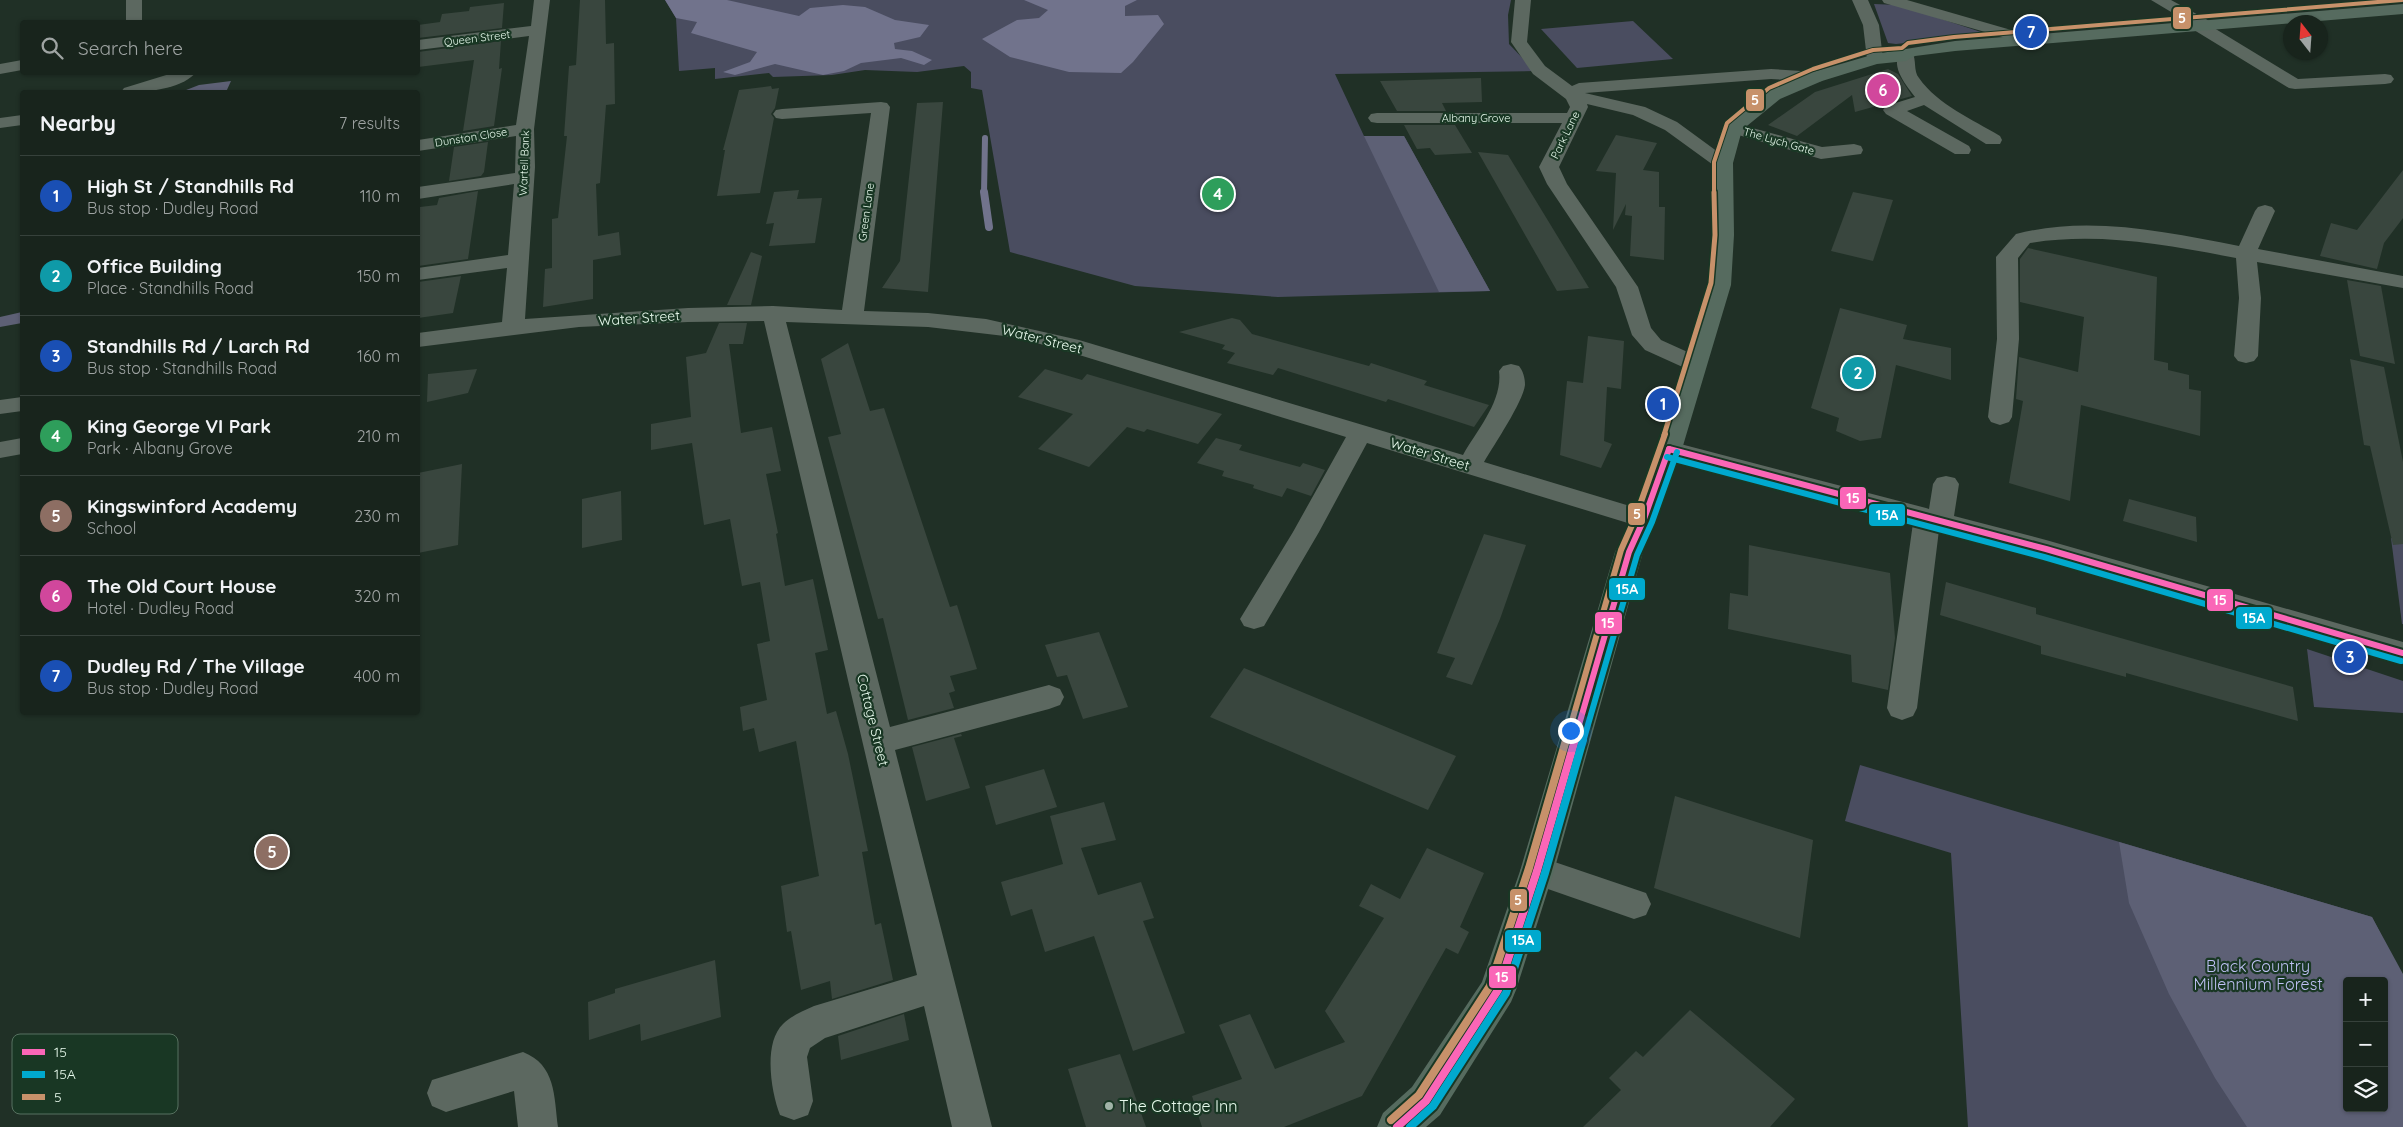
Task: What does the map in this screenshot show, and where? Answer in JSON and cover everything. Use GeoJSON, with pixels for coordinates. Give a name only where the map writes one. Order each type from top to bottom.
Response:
{"type":"FeatureCollection","features":[{"type":"Feature","properties":{"kind":"main road"},"geometry":{"type":"LineString","coordinates":[[1397,1127],[1426,1101],[1498,990],[1537,871],[1629,552],[1644,519],[1669,449],[1720,285],[1724,235],[1723,162],[1734,128],[1774,95],[1816,76],[1875,60],[1906,56],[1910,52],[2026,39],[2203,27],[2403,9]]}},
{"type":"Feature","properties":{"kind":"street"},"geometry":{"type":"LineString","coordinates":[[134,0],[134,20]]}},
{"type":"Feature","properties":{"kind":"street","name":"Wartell Bank"},"geometry":{"type":"LineString","coordinates":[[513,326],[524,177],[525,129],[536,30],[542,0]]}},
{"type":"Feature","properties":{"kind":"street"},"geometry":{"type":"LineString","coordinates":[[1524,0],[1519,42],[1539,70],[1574,96],[1638,111],[1671,126],[1723,162]]}},
{"type":"Feature","properties":{"kind":"street"},"geometry":{"type":"LineString","coordinates":[[1860,0],[1871,25],[1875,60]]}},
{"type":"Feature","properties":{"kind":"street"},"geometry":{"type":"LineString","coordinates":[[1890,0],[2026,39]]}},
{"type":"Feature","properties":{"kind":"street"},"geometry":{"type":"LineString","coordinates":[[2159,0],[2295,84],[2385,79]]}},
{"type":"Feature","properties":{"kind":"street","name":"Queen Street"},"geometry":{"type":"LineString","coordinates":[[420,45],[536,30]]}},
{"type":"Feature","properties":{"kind":"street"},"geometry":{"type":"LineString","coordinates":[[1906,56],[1908,76],[1926,100],[1993,140]]}},
{"type":"Feature","properties":{"kind":"street"},"geometry":{"type":"LineString","coordinates":[[0,69],[20,65]]}},
{"type":"Feature","properties":{"kind":"street","name":"Park Lane"},"geometry":{"type":"LineString","coordinates":[[1695,364],[1653,345],[1640,330],[1626,287],[1557,184],[1549,167],[1578,107],[1574,96],[1579,88],[1771,74],[1816,76]]}},
{"type":"Feature","properties":{"kind":"street"},"geometry":{"type":"LineString","coordinates":[[137,90],[183,75]]}},
{"type":"Feature","properties":{"kind":"street"},"geometry":{"type":"LineString","coordinates":[[1926,100],[1892,110],[1962,150]]}},
{"type":"Feature","properties":{"kind":"street","name":"Albany Grove"},"geometry":{"type":"LineString","coordinates":[[1361,106],[1377,124],[1574,118]]}},
{"type":"Feature","properties":{"kind":"street","name":"Green Lane"},"geometry":{"type":"LineString","coordinates":[[782,114],[881,107],[852,317]]}},
{"type":"Feature","properties":{"kind":"street"},"geometry":{"type":"LineString","coordinates":[[0,123],[20,120]]}},
{"type":"Feature","properties":{"kind":"street","name":"The Lych Gate"},"geometry":{"type":"LineString","coordinates":[[1734,128],[1821,153],[1854,150]]}},
{"type":"Feature","properties":{"kind":"street","name":"Dunston Close"},"geometry":{"type":"LineString","coordinates":[[420,145],[525,129]]}},
{"type":"Feature","properties":{"kind":"street"},"geometry":{"type":"LineString","coordinates":[[420,193],[524,177]]}},
{"type":"Feature","properties":{"kind":"street"},"geometry":{"type":"LineString","coordinates":[[2246,356],[2250,298],[2246,253],[2266,211]]}},
{"type":"Feature","properties":{"kind":"street"},"geometry":{"type":"LineString","coordinates":[[2000,417],[2008,339],[2006,257],[2022,238],[2061,232],[2114,232],[2246,253],[2403,282]]}},
{"type":"Feature","properties":{"kind":"street"},"geometry":{"type":"LineString","coordinates":[[420,274],[518,260]]}},
{"type":"Feature","properties":{"kind":"street","name":"Water Street"},"geometry":{"type":"LineString","coordinates":[[420,340],[513,326],[692,315],[773,313],[921,320],[1005,328],[1080,347],[1644,519]]}},
{"type":"Feature","properties":{"kind":"street","name":"Cottage Street"},"geometry":{"type":"LineString","coordinates":[[773,313],[972,1127]]}},
{"type":"Feature","properties":{"kind":"street"},"geometry":{"type":"LineString","coordinates":[[1469,466],[1505,404],[1513,385],[1510,370]]}},
{"type":"Feature","properties":{"kind":"street"},"geometry":{"type":"LineString","coordinates":[[0,407],[20,404]]}},
{"type":"Feature","properties":{"kind":"street"},"geometry":{"type":"LineString","coordinates":[[1254,619],[1306,532],[1360,433]]}},
{"type":"Feature","properties":{"kind":"street"},"geometry":{"type":"LineString","coordinates":[[0,450],[20,446]]}},
{"type":"Feature","properties":{"kind":"street"},"geometry":{"type":"LineString","coordinates":[[1669,449],[2046,549],[2403,652]]}},
{"type":"Feature","properties":{"kind":"street"},"geometry":{"type":"LineString","coordinates":[[1902,708],[1934,519],[1946,484]]}},
{"type":"Feature","properties":{"kind":"street"},"geometry":{"type":"LineString","coordinates":[[878,742],[1049,697]]}},
{"type":"Feature","properties":{"kind":"street"},"geometry":{"type":"LineString","coordinates":[[1537,871],[1634,904]]}},
{"type":"Feature","properties":{"kind":"street"},"geometry":{"type":"LineString","coordinates":[[794,1101],[788,1057],[795,1037],[814,1024],[937,985]]}},
{"type":"Feature","properties":{"kind":"street"},"geometry":{"type":"LineString","coordinates":[[446,1093],[523,1070],[533,1084],[538,1127]]}},
{"type":"Feature","properties":{"kind":"green space"},"geometry":{"type":"Polygon","coordinates":[[[665,0],[1511,0],[1508,15],[1509,44],[1535,71],[1335,74],[1364,136],[1404,136],[1490,291],[1278,297],[1135,286],[1010,252],[982,90],[971,88],[971,72],[964,66],[917,72],[865,70],[832,75],[773,77],[769,73],[715,79],[715,68],[679,71],[676,18],[665,0]]]}},
{"type":"Feature","properties":{"kind":"green space"},"geometry":{"type":"Polygon","coordinates":[[[1874,4],[1899,5],[1981,32],[1983,35],[1896,44],[1888,43],[1874,4]]]}},
{"type":"Feature","properties":{"kind":"green space"},"geometry":{"type":"Polygon","coordinates":[[[1633,21],[1673,59],[1577,68],[1541,29],[1633,21]]]}},
{"type":"Feature","properties":{"kind":"green space"},"geometry":{"type":"Polygon","coordinates":[[[231,81],[227,90],[186,90],[199,85],[231,81]]]}},
{"type":"Feature","properties":{"kind":"green space"},"geometry":{"type":"Polygon","coordinates":[[[1364,136],[1404,136],[1490,291],[1439,292],[1364,136]]]}},
{"type":"Feature","properties":{"kind":"green space"},"geometry":{"type":"Polygon","coordinates":[[[20,312],[20,323],[0,327],[0,317],[20,312]]]}},
{"type":"Feature","properties":{"kind":"green space"},"geometry":{"type":"Polygon","coordinates":[[[2391,538],[2403,541],[2403,624],[2402,624],[2391,538]]]}},
{"type":"Feature","properties":{"kind":"green space"},"geometry":{"type":"Polygon","coordinates":[[[2307,649],[2403,681],[2403,713],[2314,707],[2307,649]]]}},
{"type":"Feature","properties":{"kind":"green space"},"geometry":{"type":"Polygon","coordinates":[[[1860,765],[2372,917],[2403,978],[2403,1127],[1968,1127],[1951,853],[1845,821],[1860,765]]]}},
{"type":"Feature","properties":{"kind":"green space","name":"Black Country Millennium Forest"},"geometry":{"type":"Polygon","coordinates":[[[2119,842],[2372,917],[2403,974],[2403,1127],[2247,1127],[2215,1078],[2169,994],[2129,903],[2119,842]]]}},
{"type":"Feature","properties":{"kind":"shaded area"},"geometry":{"type":"Polygon","coordinates":[[[665,0],[727,0],[799,16],[810,8],[843,5],[865,7],[895,20],[929,25],[920,37],[894,43],[895,49],[912,51],[932,60],[924,65],[901,58],[861,63],[844,71],[823,75],[775,64],[735,75],[723,72],[750,62],[757,52],[691,33],[697,22],[676,18],[665,0]]]}},
{"type":"Feature","properties":{"kind":"shaded area"},"geometry":{"type":"Polygon","coordinates":[[[1024,0],[1137,0],[1125,6],[1125,16],[1158,15],[1164,24],[1133,62],[1121,73],[1069,72],[1010,57],[982,39],[1017,20],[1039,18],[1048,10],[1024,0]]]}},
{"type":"Feature","properties":{"kind":"building"},"geometry":{"type":"Polygon","coordinates":[[[580,0],[605,0],[606,44],[614,43],[615,104],[606,105],[600,183],[596,184],[598,236],[619,232],[621,255],[593,260],[593,299],[543,307],[545,269],[552,268],[552,219],[558,218],[567,136],[564,136],[569,66],[576,65],[580,0]]]}},
{"type":"Feature","properties":{"kind":"building"},"geometry":{"type":"Polygon","coordinates":[[[504,3],[502,28],[420,38],[420,25],[440,22],[442,14],[469,11],[470,7],[504,3]]]}},
{"type":"Feature","properties":{"kind":"building"},"geometry":{"type":"Polygon","coordinates":[[[501,41],[499,69],[502,68],[494,126],[463,131],[474,60],[420,67],[420,52],[501,41]]]}},
{"type":"Feature","properties":{"kind":"building"},"geometry":{"type":"Polygon","coordinates":[[[1888,69],[1898,74],[1912,96],[1855,112],[1852,95],[1797,136],[1768,125],[1815,92],[1888,69]]]}},
{"type":"Feature","properties":{"kind":"building"},"geometry":{"type":"Polygon","coordinates":[[[1481,78],[1482,102],[1442,103],[1446,111],[1397,111],[1380,81],[1481,78]]]}},
{"type":"Feature","properties":{"kind":"building"},"geometry":{"type":"Polygon","coordinates":[[[771,86],[772,89],[779,88],[775,108],[771,114],[774,118],[760,193],[717,196],[725,150],[723,150],[739,90],[771,86]]]}},
{"type":"Feature","properties":{"kind":"building"},"geometry":{"type":"Polygon","coordinates":[[[943,102],[928,292],[882,288],[900,261],[917,103],[943,102]]]}},
{"type":"Feature","properties":{"kind":"building"},"geometry":{"type":"Polygon","coordinates":[[[1404,125],[1455,125],[1472,153],[1435,155],[1430,148],[1417,149],[1404,125]]]}},
{"type":"Feature","properties":{"kind":"building"},"geometry":{"type":"Polygon","coordinates":[[[1616,135],[1657,143],[1643,170],[1659,172],[1659,207],[1665,207],[1664,260],[1630,256],[1632,216],[1625,215],[1626,204],[1613,230],[1616,173],[1596,171],[1616,135]]]}},
{"type":"Feature","properties":{"kind":"building"},"geometry":{"type":"Polygon","coordinates":[[[488,142],[484,172],[481,176],[449,181],[454,147],[488,142]]]}},
{"type":"Feature","properties":{"kind":"building"},"geometry":{"type":"Polygon","coordinates":[[[1478,152],[1508,155],[1589,288],[1557,291],[1478,152]]]}},
{"type":"Feature","properties":{"kind":"building"},"geometry":{"type":"Polygon","coordinates":[[[2403,170],[2403,218],[2384,243],[2377,269],[2320,256],[2331,223],[2357,230],[2403,170]]]}},
{"type":"Feature","properties":{"kind":"building"},"geometry":{"type":"Polygon","coordinates":[[[799,190],[797,199],[822,198],[815,243],[769,246],[774,223],[766,224],[774,192],[799,190]]]}},
{"type":"Feature","properties":{"kind":"building"},"geometry":{"type":"Polygon","coordinates":[[[478,191],[468,259],[420,266],[420,207],[437,205],[439,198],[478,191]]]}},
{"type":"Feature","properties":{"kind":"building"},"geometry":{"type":"Polygon","coordinates":[[[1853,192],[1893,200],[1873,261],[1831,251],[1853,192]]]}},
{"type":"Feature","properties":{"kind":"building"},"geometry":{"type":"Polygon","coordinates":[[[2028,248],[2157,277],[2154,360],[2168,363],[2168,370],[2189,375],[2189,389],[2201,391],[2200,436],[2081,405],[2070,501],[2009,483],[2023,401],[2016,399],[2019,357],[2078,372],[2084,317],[2020,302],[2020,259],[2028,248]]]}},
{"type":"Feature","properties":{"kind":"building"},"geometry":{"type":"Polygon","coordinates":[[[751,252],[762,256],[751,305],[727,305],[751,252]]]}},
{"type":"Feature","properties":{"kind":"building"},"geometry":{"type":"Polygon","coordinates":[[[461,276],[453,313],[420,318],[420,282],[461,276]]]}},
{"type":"Feature","properties":{"kind":"building"},"geometry":{"type":"Polygon","coordinates":[[[2347,280],[2381,286],[2395,364],[2360,356],[2347,280]]]}},
{"type":"Feature","properties":{"kind":"building"},"geometry":{"type":"Polygon","coordinates":[[[1840,308],[1907,325],[1903,339],[1951,348],[1951,380],[1896,365],[1881,438],[1860,441],[1836,431],[1839,418],[1811,408],[1840,308]]]}},
{"type":"Feature","properties":{"kind":"building"},"geometry":{"type":"Polygon","coordinates":[[[1232,318],[1240,320],[1252,334],[1369,366],[1371,363],[1427,381],[1424,385],[1489,405],[1474,427],[1388,399],[1386,402],[1278,368],[1273,375],[1227,363],[1235,353],[1222,349],[1225,345],[1179,332],[1232,318]]]}},
{"type":"Feature","properties":{"kind":"building"},"geometry":{"type":"Polygon","coordinates":[[[719,323],[747,323],[743,344],[729,344],[741,433],[772,427],[781,471],[766,474],[778,533],[776,534],[785,586],[813,579],[828,650],[815,653],[827,714],[836,711],[848,754],[868,851],[862,852],[875,925],[881,923],[893,980],[832,999],[830,981],[801,990],[791,931],[787,932],[781,886],[819,876],[796,741],[759,752],[754,728],[743,731],[740,707],[767,700],[757,644],[770,641],[760,582],[742,586],[730,519],[704,525],[692,443],[651,450],[651,424],[691,417],[686,357],[706,353],[719,323]]]}},
{"type":"Feature","properties":{"kind":"building"},"geometry":{"type":"Polygon","coordinates":[[[1588,336],[1624,341],[1621,389],[1607,387],[1604,441],[1612,444],[1601,468],[1560,455],[1567,381],[1583,383],[1588,336]]]}},
{"type":"Feature","properties":{"kind":"building"},"geometry":{"type":"Polygon","coordinates":[[[848,343],[870,411],[884,408],[950,607],[957,605],[977,669],[950,676],[955,691],[949,693],[954,708],[908,720],[883,618],[878,619],[828,437],[841,434],[821,359],[848,343]]]}},
{"type":"Feature","properties":{"kind":"building"},"geometry":{"type":"Polygon","coordinates":[[[2350,359],[2384,367],[2403,462],[2403,544],[2393,545],[2370,446],[2364,445],[2350,359]]]}},
{"type":"Feature","properties":{"kind":"building"},"geometry":{"type":"Polygon","coordinates":[[[477,369],[468,393],[427,402],[428,374],[477,369]]]}},
{"type":"Feature","properties":{"kind":"building"},"geometry":{"type":"Polygon","coordinates":[[[1045,369],[1082,380],[1087,374],[1222,414],[1198,444],[1147,429],[1144,432],[1127,427],[1089,467],[1038,449],[1073,414],[1018,397],[1045,369]]]}},
{"type":"Feature","properties":{"kind":"building"},"geometry":{"type":"Polygon","coordinates":[[[1216,438],[1242,445],[1239,450],[1300,467],[1303,463],[1325,470],[1311,496],[1287,488],[1282,497],[1253,488],[1254,485],[1222,476],[1224,471],[1197,463],[1216,438]]]}},
{"type":"Feature","properties":{"kind":"building"},"geometry":{"type":"Polygon","coordinates":[[[462,464],[458,545],[420,553],[420,473],[462,464]]]}},
{"type":"Feature","properties":{"kind":"building"},"geometry":{"type":"Polygon","coordinates":[[[621,491],[622,540],[582,548],[582,499],[621,491]]]}},
{"type":"Feature","properties":{"kind":"building"},"geometry":{"type":"Polygon","coordinates":[[[2129,499],[2196,517],[2197,542],[2123,521],[2129,499]]]}},
{"type":"Feature","properties":{"kind":"building"},"geometry":{"type":"Polygon","coordinates":[[[1484,534],[1526,545],[1500,619],[1472,685],[1446,677],[1455,658],[1437,653],[1484,534]]]}},
{"type":"Feature","properties":{"kind":"building"},"geometry":{"type":"Polygon","coordinates":[[[1749,545],[1890,573],[1895,638],[1888,690],[1852,682],[1851,655],[1728,629],[1730,593],[1748,596],[1749,545]]]}},
{"type":"Feature","properties":{"kind":"building"},"geometry":{"type":"Polygon","coordinates":[[[1946,582],[2036,608],[2036,614],[2293,687],[2298,721],[2126,673],[2126,677],[2041,654],[2041,646],[1940,615],[1946,582]]]}},
{"type":"Feature","properties":{"kind":"building"},"geometry":{"type":"Polygon","coordinates":[[[1099,632],[1128,707],[1083,719],[1067,675],[1057,677],[1045,645],[1099,632]]]}},
{"type":"Feature","properties":{"kind":"building"},"geometry":{"type":"Polygon","coordinates":[[[1244,668],[1456,756],[1428,810],[1210,717],[1244,668]]]}},
{"type":"Feature","properties":{"kind":"building"},"geometry":{"type":"Polygon","coordinates":[[[961,734],[962,736],[954,738],[970,788],[926,801],[912,747],[961,734]]]}},
{"type":"Feature","properties":{"kind":"building"},"geometry":{"type":"Polygon","coordinates":[[[1044,769],[1057,807],[996,825],[985,786],[1044,769]]]}},
{"type":"Feature","properties":{"kind":"building"},"geometry":{"type":"Polygon","coordinates":[[[1675,796],[1813,840],[1800,938],[1654,888],[1675,796]]]}},
{"type":"Feature","properties":{"kind":"building"},"geometry":{"type":"Polygon","coordinates":[[[1104,802],[1116,840],[1081,848],[1098,895],[1141,882],[1154,918],[1143,921],[1185,1033],[1133,1051],[1094,936],[1045,952],[1032,909],[1011,916],[1001,882],[1063,864],[1050,816],[1104,802]]]}},
{"type":"Feature","properties":{"kind":"building"},"geometry":{"type":"Polygon","coordinates":[[[1427,848],[1484,873],[1460,927],[1469,932],[1458,954],[1446,948],[1362,1096],[1284,1127],[1202,1127],[1192,1096],[1242,1079],[1219,1025],[1250,1014],[1275,1069],[1345,1042],[1325,1011],[1384,918],[1359,906],[1371,884],[1400,899],[1427,848]]]}},
{"type":"Feature","properties":{"kind":"building"},"geometry":{"type":"Polygon","coordinates":[[[715,960],[721,1017],[641,1041],[640,1024],[589,1040],[588,1002],[615,993],[615,989],[715,960]]]}},
{"type":"Feature","properties":{"kind":"building"},"geometry":{"type":"Polygon","coordinates":[[[1690,1010],[1795,1099],[1770,1127],[1583,1127],[1621,1090],[1609,1078],[1636,1051],[1643,1057],[1690,1010]]]}},
{"type":"Feature","properties":{"kind":"building"},"geometry":{"type":"Polygon","coordinates":[[[904,1014],[909,1040],[841,1060],[838,1036],[904,1014]]]}},
{"type":"Feature","properties":{"kind":"building","name":"The Cottage Inn"},"geometry":{"type":"Polygon","coordinates":[[[1120,1054],[1146,1127],[1086,1127],[1068,1069],[1120,1054]]]}},
{"type":"Feature","properties":{"kind":"waterway"},"geometry":{"type":"LineString","coordinates":[[984,192],[985,138]]}},
{"type":"Feature","properties":{"kind":"waterway"},"geometry":{"type":"LineString","coordinates":[[984,192],[989,227]]}},
{"type":"Feature","properties":{"kind":"transit line","name":"5"},"geometry":{"type":"LineString","coordinates":[[1391,1120],[1419,1095],[1490,986],[1529,868],[1621,550],[1636,516],[1661,446],[1711,283],[1715,235],[1714,162],[1727,123],[1769,88],[1813,69],[1873,50],[1902,48],[1908,43],[1954,37],[2402,0]]}},
{"type":"Feature","properties":{"kind":"transit line","name":"15"},"geometry":{"type":"LineString","coordinates":[[1669,449],[2046,549],[2403,653]]}},
{"type":"Feature","properties":{"kind":"transit line","name":"15"},"geometry":{"type":"LineString","coordinates":[[1397,1127],[1426,1101],[1498,990],[1537,871],[1629,552],[1644,519],[1669,449]]}},
{"type":"Feature","properties":{"kind":"transit line","name":"15A"},"geometry":{"type":"LineString","coordinates":[[1410,1127],[1433,1106],[1506,993],[1545,873],[1637,555],[1652,522],[1677,452]]}},
{"type":"Feature","properties":{"kind":"transit line","name":"15A"},"geometry":{"type":"LineString","coordinates":[[1667,457],[2044,557],[2401,661]]}},
{"type":"Feature","properties":{"kind":"place","name":"Dudley Rd / The Village"},"geometry":{"type":"Point","coordinates":[2031,32]}},
{"type":"Feature","properties":{"kind":"place","name":"The Old Court House"},"geometry":{"type":"Point","coordinates":[1883,90]}},
{"type":"Feature","properties":{"kind":"place","name":"King George VI Park"},"geometry":{"type":"Point","coordinates":[1218,194]}},
{"type":"Feature","properties":{"kind":"place","name":"Office Building"},"geometry":{"type":"Point","coordinates":[1858,373]}},
{"type":"Feature","properties":{"kind":"place","name":"High St / Standhills Rd"},"geometry":{"type":"Point","coordinates":[1663,404]}},
{"type":"Feature","properties":{"kind":"place","name":"Standhills Rd / Larch Rd"},"geometry":{"type":"Point","coordinates":[2350,657]}},
{"type":"Feature","properties":{"kind":"place","name":"Kingswinford Academy"},"geometry":{"type":"Point","coordinates":[272,852]}},
{"type":"Feature","properties":{"kind":"place","name":"The Cottage Inn"},"geometry":{"type":"Point","coordinates":[1109,1106]}}]}
